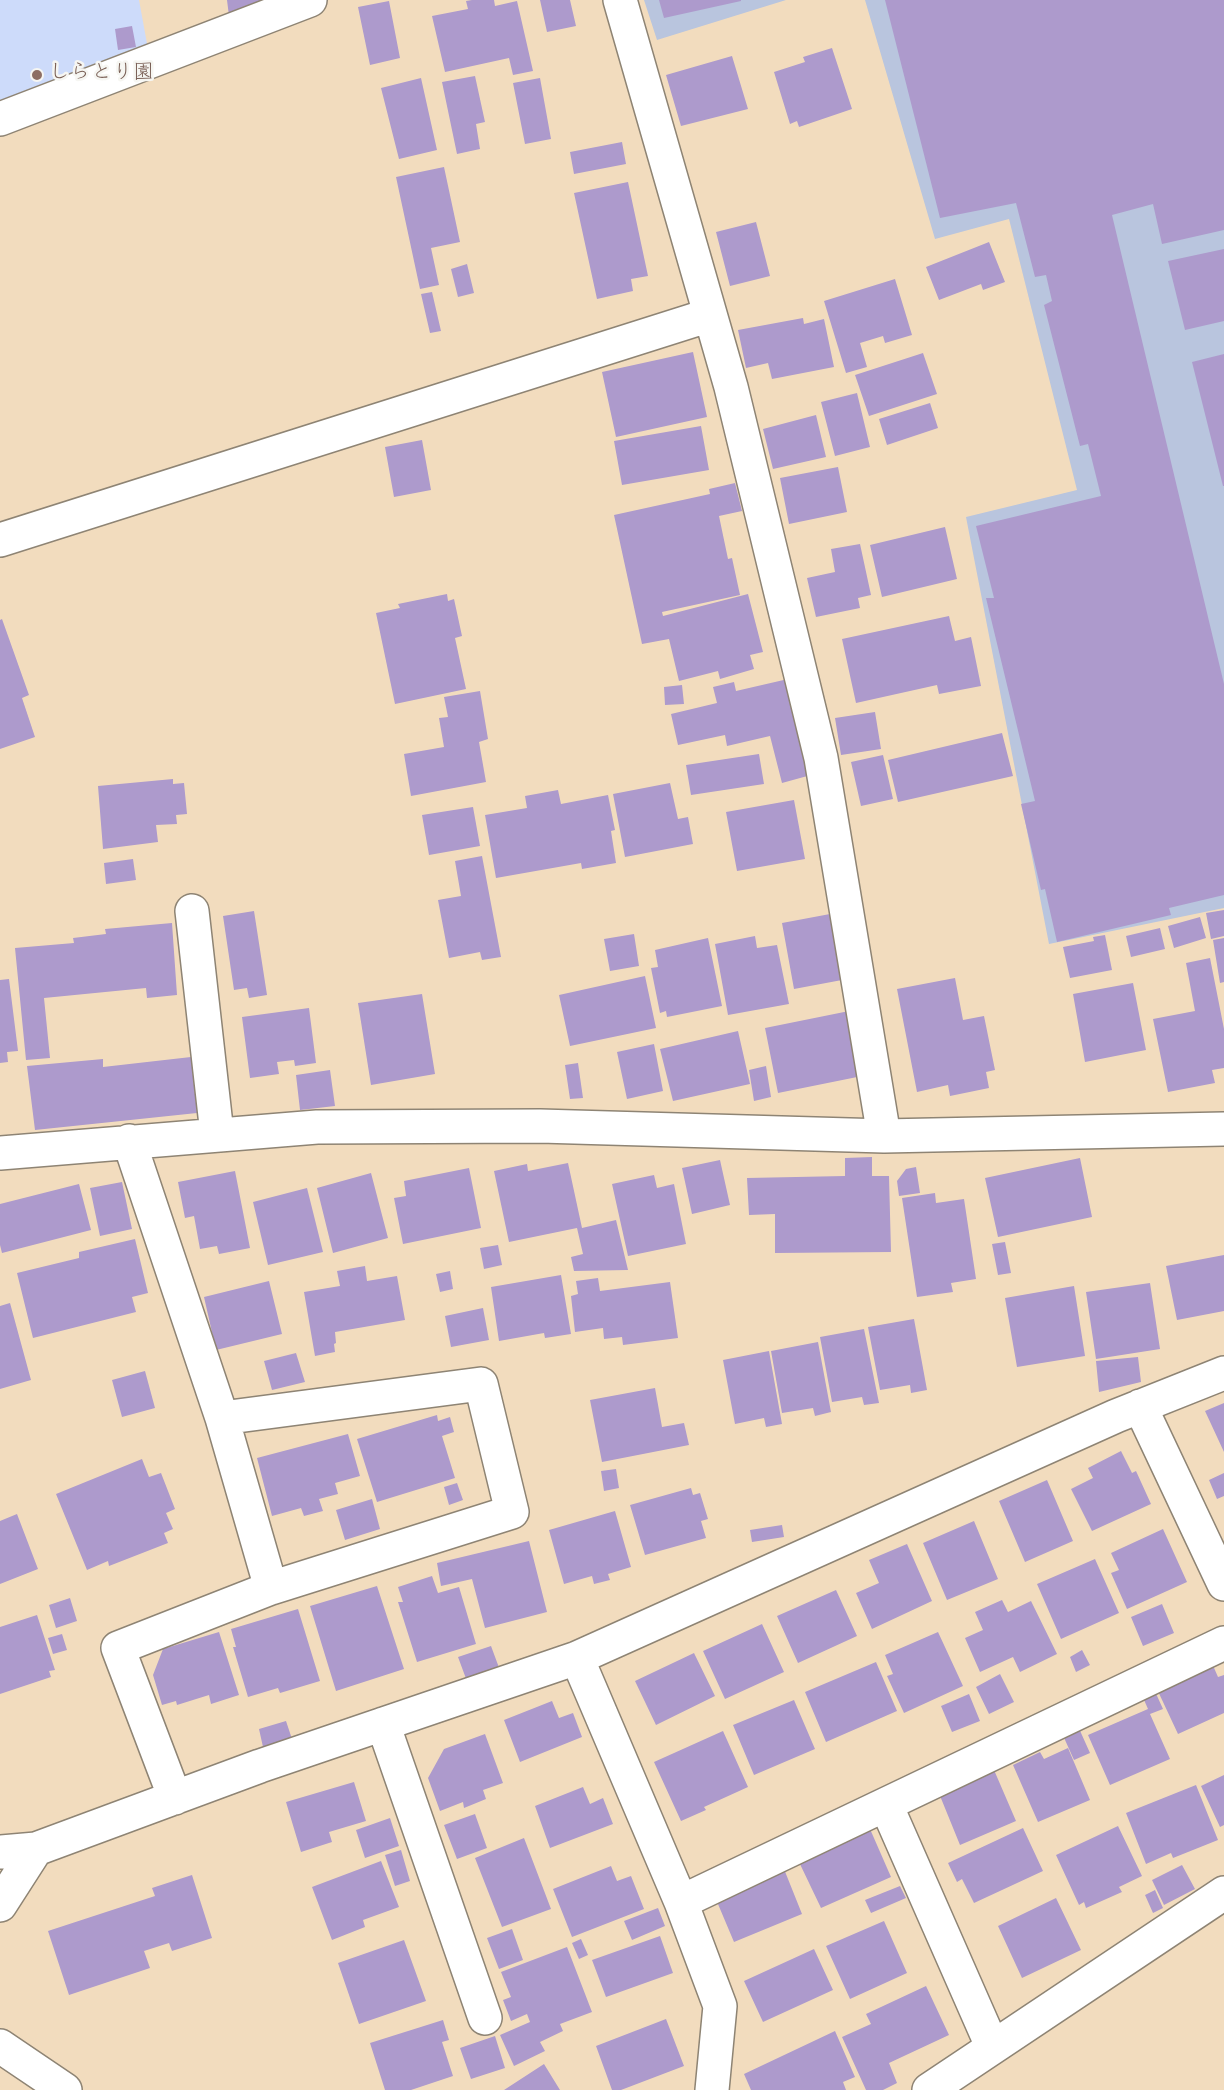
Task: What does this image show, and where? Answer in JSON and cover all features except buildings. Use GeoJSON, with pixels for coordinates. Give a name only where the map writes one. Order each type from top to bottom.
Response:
{"type":"FeatureCollection","features":[{"type":"Feature","properties":{"kind":"street"},"geometry":{"type":"LineString","coordinates":[[0,119],[310,0]]}},
{"type":"Feature","properties":{"kind":"street"},"geometry":{"type":"LineString","coordinates":[[620,0],[731,387],[821,758],[884,1136]]}},
{"type":"Feature","properties":{"kind":"street"},"geometry":{"type":"LineString","coordinates":[[0,540],[710,315]]}},
{"type":"Feature","properties":{"kind":"street"},"geometry":{"type":"LineString","coordinates":[[192,911],[217,1134]]}},
{"type":"Feature","properties":{"kind":"street"},"geometry":{"type":"LineString","coordinates":[[0,1153],[317,1126],[540,1126],[884,1136],[1224,1130]]}},
{"type":"Feature","properties":{"kind":"street"},"geometry":{"type":"LineString","coordinates":[[129,1141],[222,1418],[271,1588]]}},
{"type":"Feature","properties":{"kind":"street"},"geometry":{"type":"LineString","coordinates":[[0,1851],[36,1849],[383,1724],[577,1658],[1140,1406],[1224,1373]]}},
{"type":"Feature","properties":{"kind":"street"},"geometry":{"type":"LineString","coordinates":[[175,1798],[118,1648],[271,1588],[512,1512],[481,1384],[222,1418]]}},
{"type":"Feature","properties":{"kind":"street"},"geometry":{"type":"LineString","coordinates":[[1140,1406],[1224,1584]]}},
{"type":"Feature","properties":{"kind":"street"},"geometry":{"type":"LineString","coordinates":[[681,1902],[1224,1643]]}},
{"type":"Feature","properties":{"kind":"street"},"geometry":{"type":"LineString","coordinates":[[577,1658],[681,1902],[720,2006],[712,2090]]}},
{"type":"Feature","properties":{"kind":"street"},"geometry":{"type":"LineString","coordinates":[[383,1724],[485,2018]]}},
{"type":"Feature","properties":{"kind":"street"},"geometry":{"type":"LineString","coordinates":[[886,1805],[992,2046]]}},
{"type":"Feature","properties":{"kind":"street"},"geometry":{"type":"LineString","coordinates":[[0,1905],[36,1849]]}},
{"type":"Feature","properties":{"kind":"street"},"geometry":{"type":"LineString","coordinates":[[930,2090],[992,2046],[1224,1893]]}},
{"type":"Feature","properties":{"kind":"street"},"geometry":{"type":"LineString","coordinates":[[0,2046],[65,2090]]}},
{"type":"Feature","properties":{"kind":"shaded area","name":"しらとり園"},"geometry":{"type":"Polygon","coordinates":[[[0,0],[139,0],[148,49],[0,102],[0,0]]]}},
{"type":"Feature","properties":{"kind":"shaded area"},"geometry":{"type":"Polygon","coordinates":[[[644,0],[786,0],[657,40],[644,0]]]}},
{"type":"Feature","properties":{"kind":"shaded area"},"geometry":{"type":"Polygon","coordinates":[[[865,0],[1224,0],[1224,908],[1049,944],[966,517],[1077,490],[1009,219],[935,239],[865,0]]]}},
{"type":"Feature","properties":{"kind":"place","name":"しらとり園"},"geometry":{"type":"Point","coordinates":[37,75]}}]}
